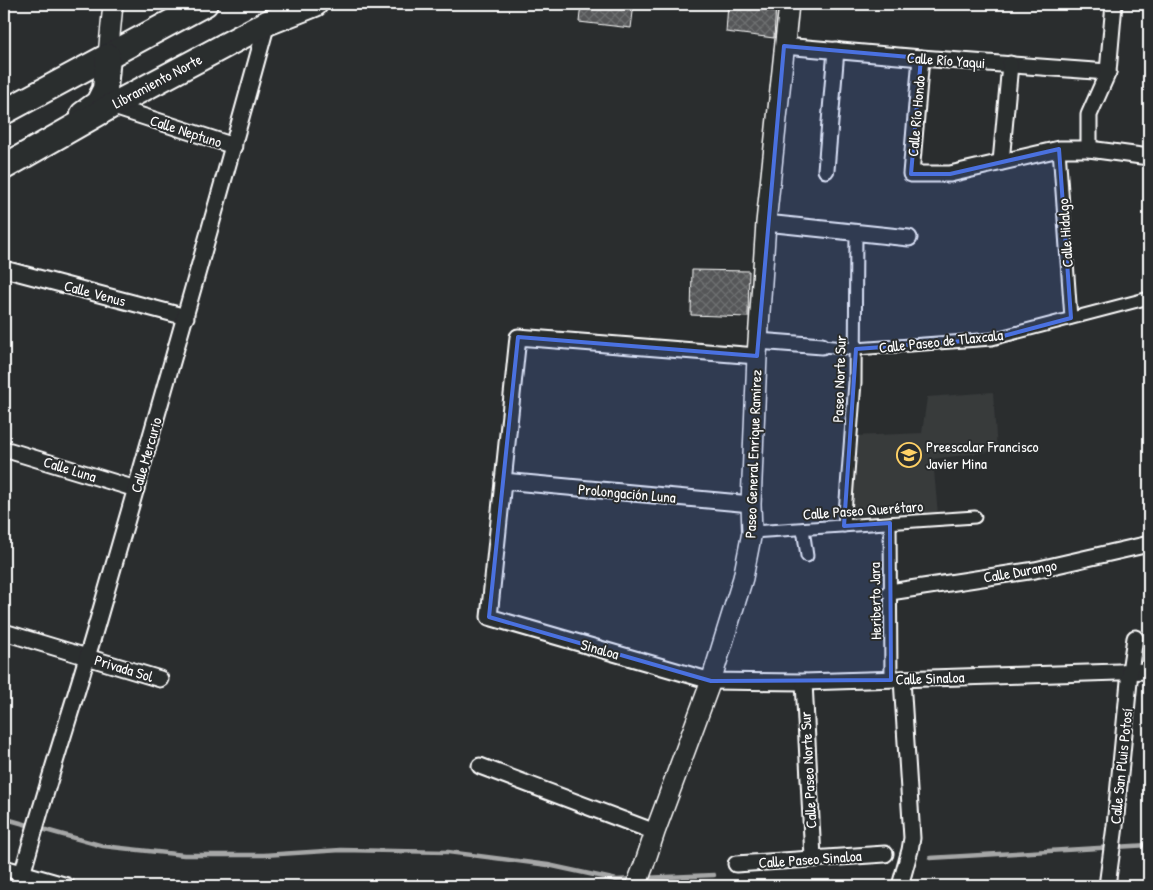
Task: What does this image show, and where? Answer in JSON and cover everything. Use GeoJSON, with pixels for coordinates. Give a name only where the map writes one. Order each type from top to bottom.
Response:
{"type":"FeatureCollection","features":[{"type":"Feature","properties":{"kind":"main road"},"geometry":{"type":"LineString","coordinates":[[4,112],[205,4]]}},
{"type":"Feature","properties":{"kind":"main road","name":"Libramiento Norte"},"geometry":{"type":"LineString","coordinates":[[9,164],[111,106],[267,23],[315,4]]}},
{"type":"Feature","properties":{"kind":"main road"},"geometry":{"type":"LineString","coordinates":[[9,164],[18,150],[84,113],[98,103],[106,89],[108,56]]}},
{"type":"Feature","properties":{"kind":"street"},"geometry":{"type":"LineString","coordinates":[[108,56],[113,4]]}},
{"type":"Feature","properties":{"kind":"street","name":"Paseo General Enrique Ramirez"},"geometry":{"type":"LineString","coordinates":[[636,885],[711,681],[743,578],[752,532],[751,504],[757,349],[766,223],[788,4]]}},
{"type":"Feature","properties":{"kind":"street"},"geometry":{"type":"LineString","coordinates":[[1089,150],[1090,115],[1108,72],[1114,4]]}},
{"type":"Feature","properties":{"kind":"street","name":"Calle Mercurio"},"geometry":{"type":"LineString","coordinates":[[21,880],[186,317],[267,23]]}},
{"type":"Feature","properties":{"kind":"street","name":"Calle Río Yaqui"},"geometry":{"type":"LineString","coordinates":[[784,46],[1108,72]]}},
{"type":"Feature","properties":{"kind":"street"},"geometry":{"type":"LineString","coordinates":[[826,170],[836,50]]}},
{"type":"Feature","properties":{"kind":"street","name":"Calle Río Hondo"},"geometry":{"type":"LineString","coordinates":[[921,58],[911,174],[950,174],[1001,162]]}},
{"type":"Feature","properties":{"kind":"street"},"geometry":{"type":"LineString","coordinates":[[1010,64],[1001,162],[1058,149],[1089,150],[1149,157]]}},
{"type":"Feature","properties":{"kind":"street","name":"Calle Neptuno"},"geometry":{"type":"LineString","coordinates":[[111,106],[234,146]]}},
{"type":"Feature","properties":{"kind":"street","name":"Calle Hidalgo"},"geometry":{"type":"LineString","coordinates":[[1058,149],[1071,318]]}},
{"type":"Feature","properties":{"kind":"street"},"geometry":{"type":"LineString","coordinates":[[766,223],[909,238]]}},
{"type":"Feature","properties":{"kind":"street","name":"Paseo Norte Sur"},"geometry":{"type":"LineString","coordinates":[[844,526],[855,382],[856,232]]}},
{"type":"Feature","properties":{"kind":"street","name":"Calle Venus"},"geometry":{"type":"LineString","coordinates":[[4,269],[186,317]]}},
{"type":"Feature","properties":{"kind":"street","name":"Calle Paseo de Tlaxcala"},"geometry":{"type":"LineString","coordinates":[[503,481],[518,337],[757,349],[822,346],[856,349],[992,339],[1149,298]]}},
{"type":"Feature","properties":{"kind":"street","name":"Calle Luna"},"geometry":{"type":"LineString","coordinates":[[4,449],[136,489]]}},
{"type":"Feature","properties":{"kind":"street","name":"Prolongación Luna"},"geometry":{"type":"LineString","coordinates":[[503,481],[751,504]]}},
{"type":"Feature","properties":{"kind":"street","name":"Sinaloa"},"geometry":{"type":"LineString","coordinates":[[503,481],[489,617],[711,681]]}},
{"type":"Feature","properties":{"kind":"street","name":"Calle Paseo Querétaro"},"geometry":{"type":"LineString","coordinates":[[752,532],[975,517]]}},
{"type":"Feature","properties":{"kind":"street","name":"Heriberto Jara"},"geometry":{"type":"LineString","coordinates":[[890,523],[890,592],[896,680]]}},
{"type":"Feature","properties":{"kind":"street"},"geometry":{"type":"LineString","coordinates":[[803,529],[807,556]]}},
{"type":"Feature","properties":{"kind":"street","name":"Calle Durango"},"geometry":{"type":"LineString","coordinates":[[890,592],[1035,570],[1149,544]]}},
{"type":"Feature","properties":{"kind":"street","name":"Privada Sol"},"geometry":{"type":"LineString","coordinates":[[4,632],[160,679]]}},
{"type":"Feature","properties":{"kind":"street","name":"Calle San Pluis Potosí"},"geometry":{"type":"LineString","coordinates":[[1108,886],[1135,638]]}},
{"type":"Feature","properties":{"kind":"street","name":"Calle Sinaloa"},"geometry":{"type":"LineString","coordinates":[[711,681],[804,682],[896,680],[1149,671]]}},
{"type":"Feature","properties":{"kind":"street"},"geometry":{"type":"LineString","coordinates":[[896,680],[912,838],[900,886]]}},
{"type":"Feature","properties":{"kind":"street","name":"Calle Paseo Norte Sur"},"geometry":{"type":"LineString","coordinates":[[804,682],[813,858]]}},
{"type":"Feature","properties":{"kind":"street"},"geometry":{"type":"LineString","coordinates":[[480,766],[656,832]]}},
{"type":"Feature","properties":{"kind":"street","name":"Calle Paseo Sinaloa"},"geometry":{"type":"LineString","coordinates":[[736,864],[885,854]]}},
{"type":"Feature","properties":{"kind":"street"},"geometry":{"type":"LineString","coordinates":[[4,868],[21,880],[67,886]]}},
{"type":"Feature","properties":{"kind":"highlighted area"},"geometry":{"type":"Polygon","coordinates":[[[784,46],[921,58],[911,174],[950,174],[1059,149],[1071,318],[992,339],[856,349],[844,526],[890,523],[891,680],[711,681],[489,617],[518,337],[757,356],[784,46]]]}},
{"type":"Feature","properties":{"kind":"shaded area","name":"Preescolar Francisco Javier Mina"},"geometry":{"type":"Polygon","coordinates":[[[993,392],[997,451],[933,459],[938,514],[850,514],[853,436],[922,433],[927,397],[993,392]]]}},
{"type":"Feature","properties":{"kind":"building"},"geometry":{"type":"Polygon","coordinates":[[[581,4],[634,4],[631,28],[579,22],[581,4]]]}},
{"type":"Feature","properties":{"kind":"building"},"geometry":{"type":"Polygon","coordinates":[[[728,4],[776,4],[774,38],[726,32],[728,4]]]}},
{"type":"Feature","properties":{"kind":"building"},"geometry":{"type":"Polygon","coordinates":[[[692,270],[749,271],[748,317],[691,315],[692,270]]]}},
{"type":"Feature","properties":{"kind":"waterway"},"geometry":{"type":"LineString","coordinates":[[4,817],[103,846],[184,855],[264,855],[341,850],[448,852],[548,865],[617,880],[633,879]]}},
{"type":"Feature","properties":{"kind":"waterway"},"geometry":{"type":"LineString","coordinates":[[930,858],[1149,845]]}},
{"type":"Feature","properties":{"kind":"waterway"},"geometry":{"type":"LineString","coordinates":[[643,878],[714,875]]}},
{"type":"Feature","properties":{"kind":"place","name":"Preescolar Francisco Javier Mina"},"geometry":{"type":"Point","coordinates":[909,455]}}]}
